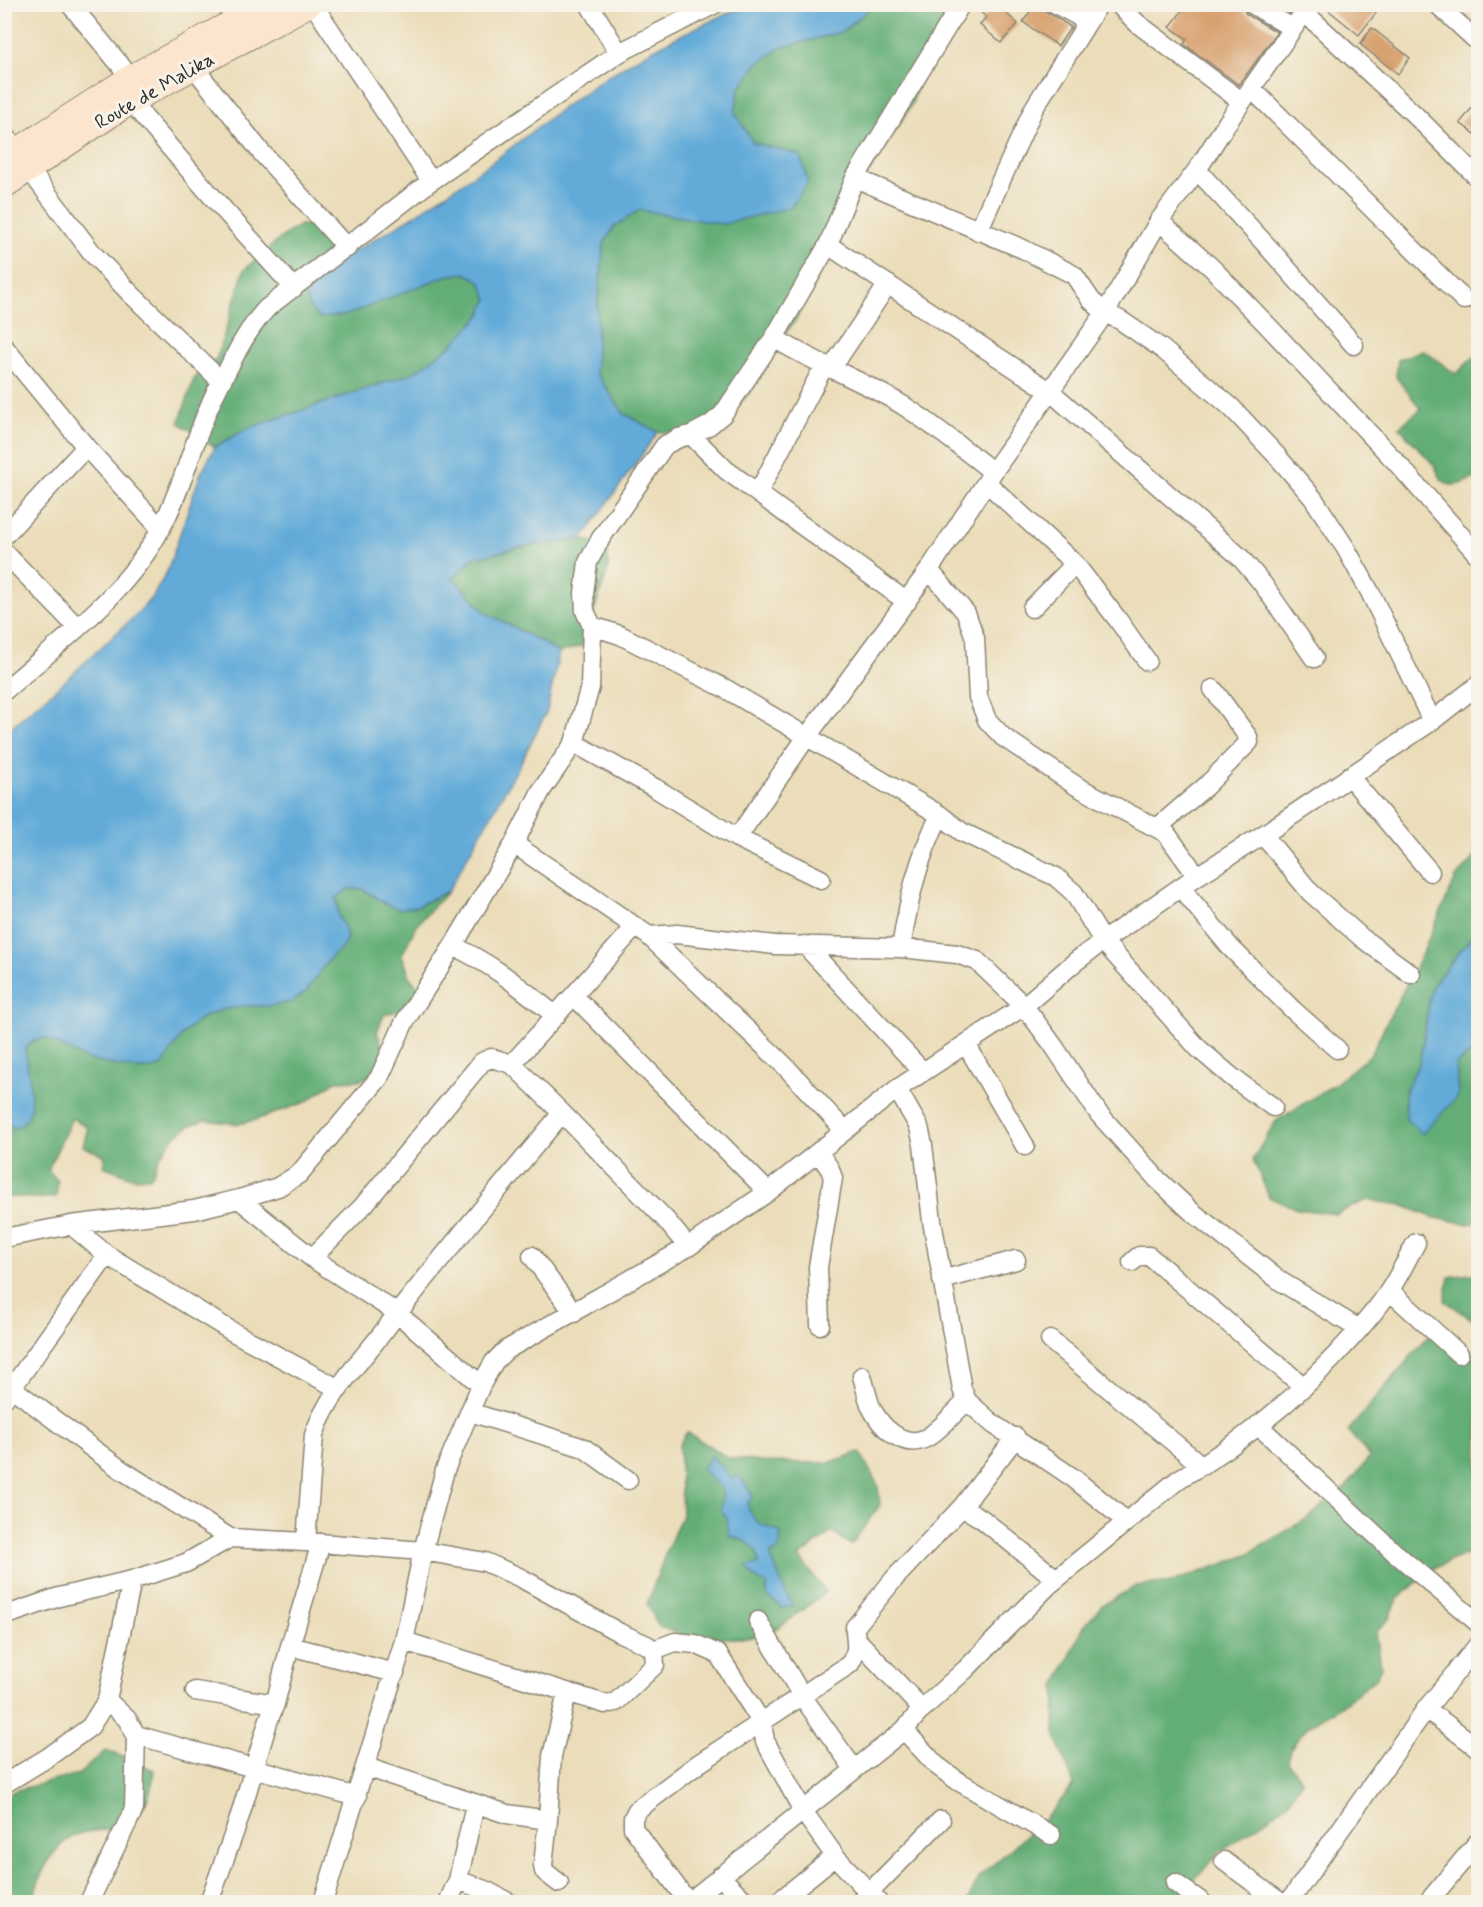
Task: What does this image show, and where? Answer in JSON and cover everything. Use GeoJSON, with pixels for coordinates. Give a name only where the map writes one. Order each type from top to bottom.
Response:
{"type":"FeatureCollection","features":[{"type":"Feature","properties":{"kind":"main road","name":"Route de Malika"},"geometry":{"type":"LineString","coordinates":[[4,186],[14,153],[131,90],[268,4]]}},
{"type":"Feature","properties":{"kind":"main road","name":"Route de Malika"},"geometry":{"type":"LineString","coordinates":[[131,90],[193,66],[310,4]]}},
{"type":"Feature","properties":{"kind":"street"},"geometry":{"type":"LineString","coordinates":[[70,4],[208,192],[294,288]]}},
{"type":"Feature","properties":{"kind":"street"},"geometry":{"type":"LineString","coordinates":[[310,4],[431,181]]}},
{"type":"Feature","properties":{"kind":"street"},"geometry":{"type":"LineString","coordinates":[[589,4],[619,53]]}},
{"type":"Feature","properties":{"kind":"street"},"geometry":{"type":"LineString","coordinates":[[4,691],[77,627],[133,572],[161,529],[185,476],[221,381],[247,332],[267,308],[431,181],[619,53],[715,4]]}},
{"type":"Feature","properties":{"kind":"street"},"geometry":{"type":"LineString","coordinates":[[4,1238],[71,1225],[194,1210],[278,1186],[299,1174],[379,1078],[405,1021],[514,844],[541,791],[574,743],[590,687],[592,626],[585,611],[584,593],[588,562],[601,538],[665,445],[710,425],[723,414],[774,338],[828,245],[855,178],[956,11],[938,4]]}},
{"type":"Feature","properties":{"kind":"street"},"geometry":{"type":"LineString","coordinates":[[1056,4],[1087,21]]}},
{"type":"Feature","properties":{"kind":"street"},"geometry":{"type":"LineString","coordinates":[[978,231],[1034,108],[1099,4]]}},
{"type":"Feature","properties":{"kind":"street"},"geometry":{"type":"LineString","coordinates":[[1118,4],[1138,24],[1246,95],[1464,300]]}},
{"type":"Feature","properties":{"kind":"street"},"geometry":{"type":"LineString","coordinates":[[1252,4],[1292,28]]}},
{"type":"Feature","properties":{"kind":"street"},"geometry":{"type":"LineString","coordinates":[[1437,4],[1479,42]]}},
{"type":"Feature","properties":{"kind":"street"},"geometry":{"type":"LineString","coordinates":[[737,838],[806,738],[929,570],[990,477],[1105,313],[1159,221],[1197,170],[1307,8],[1479,178]]}},
{"type":"Feature","properties":{"kind":"street"},"geometry":{"type":"LineString","coordinates":[[193,66],[249,138],[347,248]]}},
{"type":"Feature","properties":{"kind":"street"},"geometry":{"type":"LineString","coordinates":[[14,153],[100,262],[221,381]]}},
{"type":"Feature","properties":{"kind":"street"},"geometry":{"type":"LineString","coordinates":[[1197,170],[1354,345]]}},
{"type":"Feature","properties":{"kind":"street"},"geometry":{"type":"LineString","coordinates":[[855,178],[1023,249],[1074,275],[1091,300],[1105,313],[1120,320],[1161,348],[1231,407],[1313,498],[1345,547],[1370,592],[1431,721]]}},
{"type":"Feature","properties":{"kind":"street"},"geometry":{"type":"LineString","coordinates":[[1159,221],[1212,268],[1269,327],[1479,555]]}},
{"type":"Feature","properties":{"kind":"street"},"geometry":{"type":"LineString","coordinates":[[828,245],[1051,392],[1240,556],[1262,583],[1314,658]]}},
{"type":"Feature","properties":{"kind":"street"},"geometry":{"type":"LineString","coordinates":[[759,491],[828,368],[888,284]]}},
{"type":"Feature","properties":{"kind":"street"},"geometry":{"type":"LineString","coordinates":[[774,338],[904,406],[947,435],[1075,564],[1147,662]]}},
{"type":"Feature","properties":{"kind":"street"},"geometry":{"type":"LineString","coordinates":[[4,347],[86,447],[161,529]]}},
{"type":"Feature","properties":{"kind":"street"},"geometry":{"type":"LineString","coordinates":[[691,435],[726,470],[759,491],[907,602]]}},
{"type":"Feature","properties":{"kind":"street"},"geometry":{"type":"LineString","coordinates":[[4,536],[86,447]]}},
{"type":"Feature","properties":{"kind":"street"},"geometry":{"type":"LineString","coordinates":[[4,552],[77,627]]}},
{"type":"Feature","properties":{"kind":"street"},"geometry":{"type":"LineString","coordinates":[[1032,608],[1075,564]]}},
{"type":"Feature","properties":{"kind":"street"},"geometry":{"type":"LineString","coordinates":[[929,570],[966,613],[975,638],[978,697],[987,720],[1003,737],[1078,787],[1166,833],[1197,876]]}},
{"type":"Feature","properties":{"kind":"street"},"geometry":{"type":"LineString","coordinates":[[592,626],[620,635],[726,689],[940,815],[962,832],[1056,877],[1074,893],[1103,941],[1199,1049],[1233,1078],[1273,1107]]}},
{"type":"Feature","properties":{"kind":"street"},"geometry":{"type":"LineString","coordinates":[[323,1902],[404,1641],[423,1551],[445,1470],[481,1385],[494,1362],[506,1350],[688,1247],[768,1192],[897,1089],[1024,1006],[1103,941],[1197,876],[1263,835],[1478,687]]}},
{"type":"Feature","properties":{"kind":"street"},"geometry":{"type":"LineString","coordinates":[[1157,828],[1206,786],[1249,742],[1248,737],[1213,689]]}},
{"type":"Feature","properties":{"kind":"street"},"geometry":{"type":"LineString","coordinates":[[574,743],[655,788],[737,838],[821,879]]}},
{"type":"Feature","properties":{"kind":"street"},"geometry":{"type":"LineString","coordinates":[[1348,776],[1430,872]]}},
{"type":"Feature","properties":{"kind":"street"},"geometry":{"type":"LineString","coordinates":[[901,948],[909,897],[927,841],[940,815]]}},
{"type":"Feature","properties":{"kind":"street"},"geometry":{"type":"LineString","coordinates":[[1263,835],[1311,893],[1362,938],[1411,974]]}},
{"type":"Feature","properties":{"kind":"street"},"geometry":{"type":"LineString","coordinates":[[514,844],[642,932],[785,1066],[845,1131]]}},
{"type":"Feature","properties":{"kind":"street"},"geometry":{"type":"LineString","coordinates":[[1181,888],[1230,947],[1293,1010],[1337,1049]]}},
{"type":"Feature","properties":{"kind":"street"},"geometry":{"type":"LineString","coordinates":[[512,1064],[574,996],[642,932],[775,945],[901,948],[957,954],[976,961],[1024,1006],[1099,1114],[1157,1179],[1217,1233],[1280,1281],[1359,1329]]}},
{"type":"Feature","properties":{"kind":"street"},"geometry":{"type":"LineString","coordinates":[[805,945],[923,1072]]}},
{"type":"Feature","properties":{"kind":"street"},"geometry":{"type":"LineString","coordinates":[[453,946],[479,958],[508,977],[556,1016]]}},
{"type":"Feature","properties":{"kind":"street"},"geometry":{"type":"LineString","coordinates":[[574,996],[768,1192]]}},
{"type":"Feature","properties":{"kind":"street"},"geometry":{"type":"LineString","coordinates":[[966,1044],[1025,1146]]}},
{"type":"Feature","properties":{"kind":"street"},"geometry":{"type":"LineString","coordinates":[[312,1258],[363,1206],[482,1062],[491,1058],[512,1064],[666,1219],[688,1247]]}},
{"type":"Feature","properties":{"kind":"street"},"geometry":{"type":"LineString","coordinates":[[897,1089],[918,1127],[923,1145],[942,1280],[962,1389],[967,1401],[993,1424],[1016,1437],[1072,1477],[1126,1521]]}},
{"type":"Feature","properties":{"kind":"street"},"geometry":{"type":"LineString","coordinates":[[209,1902],[275,1704],[314,1542],[314,1435],[318,1423],[339,1389],[398,1313],[562,1113]]}},
{"type":"Feature","properties":{"kind":"street"},"geometry":{"type":"LineString","coordinates":[[818,1152],[830,1169],[833,1178],[818,1267],[820,1325]]}},
{"type":"Feature","properties":{"kind":"street"},"geometry":{"type":"LineString","coordinates":[[239,1199],[312,1258],[398,1313],[481,1385]]}},
{"type":"Feature","properties":{"kind":"street"},"geometry":{"type":"LineString","coordinates":[[71,1225],[106,1255],[254,1344],[339,1389]]}},
{"type":"Feature","properties":{"kind":"street"},"geometry":{"type":"LineString","coordinates":[[1016,1437],[963,1507],[894,1579],[855,1627],[858,1641],[850,1664],[689,1771],[637,1810],[633,1818],[633,1828],[688,1902],[904,1730],[922,1709],[1056,1580],[1126,1521],[1179,1479],[1202,1466],[1258,1425],[1304,1387],[1359,1329],[1390,1291],[1416,1243]]}},
{"type":"Feature","properties":{"kind":"street"},"geometry":{"type":"LineString","coordinates":[[106,1255],[7,1389],[120,1469],[230,1538],[423,1551],[485,1562],[521,1578],[654,1650]]}},
{"type":"Feature","properties":{"kind":"street"},"geometry":{"type":"LineString","coordinates":[[532,1256],[574,1313]]}},
{"type":"Feature","properties":{"kind":"street"},"geometry":{"type":"LineString","coordinates":[[1132,1262],[1139,1256],[1149,1256],[1304,1387]]}},
{"type":"Feature","properties":{"kind":"street"},"geometry":{"type":"LineString","coordinates":[[942,1280],[1016,1260]]}},
{"type":"Feature","properties":{"kind":"street"},"geometry":{"type":"LineString","coordinates":[[1390,1291],[1459,1354]]}},
{"type":"Feature","properties":{"kind":"street"},"geometry":{"type":"LineString","coordinates":[[1050,1340],[1202,1466]]}},
{"type":"Feature","properties":{"kind":"street"},"geometry":{"type":"LineString","coordinates":[[862,1376],[872,1407],[884,1425],[905,1441],[926,1438],[967,1401]]}},
{"type":"Feature","properties":{"kind":"street"},"geometry":{"type":"LineString","coordinates":[[470,1412],[584,1448],[628,1480]]}},
{"type":"Feature","properties":{"kind":"street"},"geometry":{"type":"LineString","coordinates":[[1258,1425],[1394,1551],[1479,1623]]}},
{"type":"Feature","properties":{"kind":"street"},"geometry":{"type":"LineString","coordinates":[[963,1507],[982,1519],[1056,1580]]}},
{"type":"Feature","properties":{"kind":"street"},"geometry":{"type":"LineString","coordinates":[[4,1616],[59,1597],[132,1580],[186,1563],[230,1538]]}},
{"type":"Feature","properties":{"kind":"street"},"geometry":{"type":"LineString","coordinates":[[4,1784],[90,1727],[107,1700],[132,1580]]}},
{"type":"Feature","properties":{"kind":"street"},"geometry":{"type":"LineString","coordinates":[[758,1621],[802,1696],[854,1770]]}},
{"type":"Feature","properties":{"kind":"street"},"geometry":{"type":"LineString","coordinates":[[404,1641],[605,1704],[616,1702],[655,1665],[654,1650]]}},
{"type":"Feature","properties":{"kind":"street"},"geometry":{"type":"LineString","coordinates":[[858,1641],[922,1709]]}},
{"type":"Feature","properties":{"kind":"street"},"geometry":{"type":"LineString","coordinates":[[654,1650],[675,1642],[695,1644],[718,1654],[762,1723],[765,1741],[803,1811],[868,1899],[941,1820]]}},
{"type":"Feature","properties":{"kind":"street"},"geometry":{"type":"LineString","coordinates":[[1289,1902],[1426,1709],[1479,1644]]}},
{"type":"Feature","properties":{"kind":"street"},"geometry":{"type":"LineString","coordinates":[[290,1646],[394,1673]]}},
{"type":"Feature","properties":{"kind":"street"},"geometry":{"type":"LineString","coordinates":[[195,1691],[275,1704]]}},
{"type":"Feature","properties":{"kind":"street"},"geometry":{"type":"LineString","coordinates":[[558,1883],[544,1871],[543,1865],[552,1756],[567,1693]]}},
{"type":"Feature","properties":{"kind":"street"},"geometry":{"type":"LineString","coordinates":[[89,1902],[134,1809],[136,1735],[127,1719],[107,1700]]}},
{"type":"Feature","properties":{"kind":"street"},"geometry":{"type":"LineString","coordinates":[[1426,1709],[1479,1749]]}},
{"type":"Feature","properties":{"kind":"street"},"geometry":{"type":"LineString","coordinates":[[904,1730],[936,1765],[958,1781],[1051,1835]]}},
{"type":"Feature","properties":{"kind":"street"},"geometry":{"type":"LineString","coordinates":[[136,1735],[357,1797]]}},
{"type":"Feature","properties":{"kind":"street"},"geometry":{"type":"LineString","coordinates":[[366,1767],[507,1814],[548,1820]]}},
{"type":"Feature","properties":{"kind":"street"},"geometry":{"type":"LineString","coordinates":[[448,1902],[458,1880],[475,1804]]}},
{"type":"Feature","properties":{"kind":"street"},"geometry":{"type":"LineString","coordinates":[[1428,1902],[1479,1842]]}},
{"type":"Feature","properties":{"kind":"street"},"geometry":{"type":"LineString","coordinates":[[778,1902],[835,1856]]}},
{"type":"Feature","properties":{"kind":"street"},"geometry":{"type":"LineString","coordinates":[[1224,1861],[1280,1902]]}},
{"type":"Feature","properties":{"kind":"street"},"geometry":{"type":"LineString","coordinates":[[720,1876],[746,1902]]}},
{"type":"Feature","properties":{"kind":"street"},"geometry":{"type":"LineString","coordinates":[[458,1880],[508,1902]]}},
{"type":"Feature","properties":{"kind":"street"},"geometry":{"type":"LineString","coordinates":[[1175,1882],[1202,1902]]}},
{"type":"Feature","properties":{"kind":"green space"},"geometry":{"type":"Polygon","coordinates":[[[871,5],[934,5],[954,27],[929,46],[912,104],[853,197],[797,318],[783,336],[752,389],[721,426],[690,432],[658,432],[624,414],[596,373],[597,310],[604,243],[614,227],[639,210],[723,224],[800,156],[753,143],[735,113],[739,88],[757,64],[780,48],[841,32],[871,5]]]}},
{"type":"Feature","properties":{"kind":"green space"},"geometry":{"type":"Polygon","coordinates":[[[300,225],[332,226],[356,251],[315,281],[307,295],[309,307],[422,285],[445,276],[465,273],[480,281],[488,298],[480,316],[452,345],[413,373],[246,429],[215,447],[179,423],[194,379],[217,358],[244,270],[283,236],[300,225]]]}},
{"type":"Feature","properties":{"kind":"green space"},"geometry":{"type":"Polygon","coordinates":[[[1423,350],[1456,374],[1478,353],[1478,477],[1461,484],[1450,485],[1442,480],[1433,464],[1399,427],[1421,409],[1396,377],[1398,360],[1423,350]]]}},
{"type":"Feature","properties":{"kind":"green space"},"geometry":{"type":"Polygon","coordinates":[[[582,539],[608,546],[608,570],[582,646],[559,653],[486,613],[452,579],[473,558],[520,547],[582,539]]]}},
{"type":"Feature","properties":{"kind":"green space"},"geometry":{"type":"Polygon","coordinates":[[[1478,853],[1478,929],[1432,986],[1420,1062],[1405,1091],[1406,1119],[1422,1133],[1458,1096],[1456,1064],[1478,1049],[1478,1222],[1469,1224],[1435,1218],[1401,1205],[1367,1200],[1336,1214],[1297,1209],[1269,1197],[1253,1159],[1276,1121],[1335,1084],[1370,1055],[1419,960],[1456,878],[1478,853]]]}},
{"type":"Feature","properties":{"kind":"green space"},"geometry":{"type":"Polygon","coordinates":[[[348,889],[363,889],[386,904],[417,906],[448,891],[416,926],[402,955],[411,979],[426,996],[395,1012],[384,1015],[377,1032],[391,1067],[360,1080],[336,1081],[306,1102],[255,1120],[239,1124],[204,1120],[189,1126],[173,1138],[159,1158],[151,1177],[134,1178],[103,1166],[105,1156],[83,1146],[88,1127],[72,1118],[48,1170],[58,1181],[56,1197],[5,1197],[4,1119],[6,1121],[30,1095],[25,1049],[34,1040],[45,1038],[86,1059],[103,1063],[137,1069],[151,1069],[162,1065],[182,1035],[199,1019],[221,1010],[243,1006],[270,1006],[306,992],[332,956],[343,947],[347,937],[339,918],[336,898],[348,889]]]}},
{"type":"Feature","properties":{"kind":"green space"},"geometry":{"type":"Polygon","coordinates":[[[1478,1273],[1478,1323],[1445,1301],[1449,1277],[1478,1273]]]}},
{"type":"Feature","properties":{"kind":"green space"},"geometry":{"type":"Polygon","coordinates":[[[1434,1329],[1470,1358],[1478,1342],[1478,1557],[1468,1553],[1431,1570],[1398,1599],[1389,1619],[1376,1631],[1381,1667],[1375,1679],[1337,1709],[1308,1726],[1290,1749],[1288,1763],[1302,1780],[1289,1801],[1217,1854],[1174,1902],[967,1902],[980,1876],[1044,1820],[1074,1785],[1055,1734],[1056,1686],[1083,1628],[1102,1605],[1136,1586],[1172,1582],[1245,1556],[1306,1519],[1346,1487],[1370,1457],[1348,1431],[1434,1329]]]}},
{"type":"Feature","properties":{"kind":"green space"},"geometry":{"type":"Polygon","coordinates":[[[687,1432],[728,1458],[761,1462],[828,1463],[860,1452],[878,1486],[880,1505],[851,1545],[832,1532],[799,1557],[826,1592],[778,1628],[749,1638],[692,1638],[659,1627],[647,1604],[682,1515],[679,1445],[687,1432]]]}},
{"type":"Feature","properties":{"kind":"green space"},"geometry":{"type":"Polygon","coordinates":[[[106,1750],[154,1770],[149,1795],[139,1814],[129,1829],[93,1831],[72,1837],[55,1851],[48,1861],[33,1902],[5,1902],[4,1798],[14,1791],[79,1774],[106,1750]]]}},
{"type":"Feature","properties":{"kind":"water"},"geometry":{"type":"Polygon","coordinates":[[[748,5],[871,5],[841,32],[780,48],[757,64],[739,88],[735,113],[753,143],[800,155],[808,182],[791,207],[723,224],[639,210],[614,227],[604,243],[597,310],[596,373],[624,414],[658,432],[582,539],[520,547],[473,558],[453,578],[486,613],[559,653],[547,711],[519,766],[448,891],[417,906],[400,909],[386,904],[363,889],[348,889],[336,899],[339,918],[347,937],[343,947],[332,956],[306,992],[291,1002],[221,1010],[199,1019],[182,1035],[162,1066],[137,1069],[103,1063],[86,1059],[45,1038],[34,1040],[25,1049],[30,1083],[30,1109],[26,1120],[14,1128],[4,1119],[4,733],[66,680],[136,615],[153,596],[167,572],[200,475],[215,447],[246,429],[413,373],[452,345],[480,316],[488,299],[480,281],[465,273],[445,276],[347,315],[319,318],[309,307],[306,295],[316,282],[341,260],[464,182],[611,74],[671,40],[748,5]]]}},
{"type":"Feature","properties":{"kind":"water"},"geometry":{"type":"Polygon","coordinates":[[[1478,929],[1478,1049],[1456,1064],[1458,1096],[1422,1134],[1406,1119],[1405,1091],[1420,1062],[1432,986],[1478,929]]]}},
{"type":"Feature","properties":{"kind":"water"},"geometry":{"type":"Polygon","coordinates":[[[711,1456],[733,1479],[739,1475],[753,1496],[747,1504],[754,1518],[761,1524],[781,1533],[779,1550],[770,1554],[793,1606],[782,1608],[767,1595],[767,1585],[754,1577],[746,1566],[759,1564],[754,1547],[729,1535],[727,1518],[721,1510],[723,1490],[702,1469],[711,1456]]]}},
{"type":"Feature","properties":{"kind":"building"},"geometry":{"type":"Polygon","coordinates":[[[972,4],[996,4],[1018,24],[1001,43],[980,25],[986,17],[972,4]]]}},
{"type":"Feature","properties":{"kind":"building"},"geometry":{"type":"Polygon","coordinates":[[[1035,4],[1071,27],[1058,46],[1023,22],[1035,4]]]}},
{"type":"Feature","properties":{"kind":"building"},"geometry":{"type":"Polygon","coordinates":[[[1187,4],[1241,4],[1246,14],[1277,32],[1239,85],[1184,44],[1187,39],[1170,27],[1187,4]]]}},
{"type":"Feature","properties":{"kind":"building"},"geometry":{"type":"Polygon","coordinates":[[[1275,4],[1296,4],[1290,13],[1275,4]]]}},
{"type":"Feature","properties":{"kind":"building"},"geometry":{"type":"Polygon","coordinates":[[[1321,4],[1383,4],[1359,35],[1321,4]]]}},
{"type":"Feature","properties":{"kind":"building"},"geometry":{"type":"Polygon","coordinates":[[[1372,28],[1410,58],[1398,74],[1360,44],[1372,28]]]}},
{"type":"Feature","properties":{"kind":"building"},"geometry":{"type":"Polygon","coordinates":[[[1479,99],[1479,137],[1460,123],[1479,99]]]}}]}
